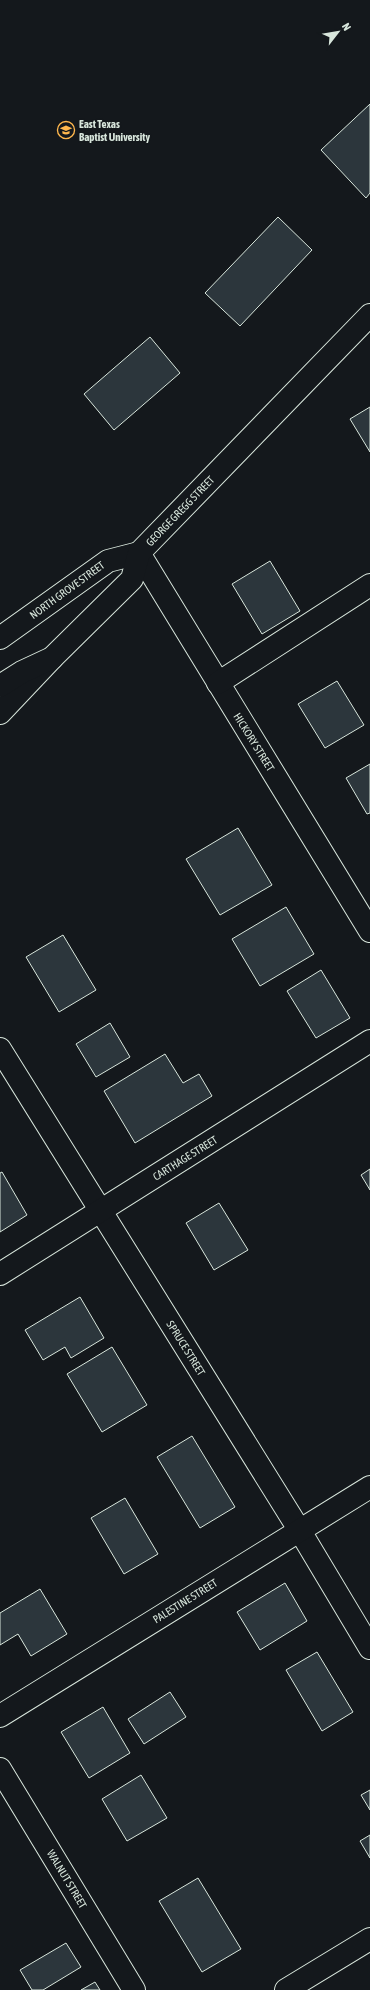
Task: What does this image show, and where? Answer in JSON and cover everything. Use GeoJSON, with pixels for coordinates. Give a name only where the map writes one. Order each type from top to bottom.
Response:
{"type":"FeatureCollection","features":[{"type":"Feature","properties":{"kind":"street","name":"GEORGE GREGG STREET"},"geometry":{"type":"LineString","coordinates":[[0,713],[52,658],[132,579],[139,553],[370,315]]}},
{"type":"Feature","properties":{"kind":"street","name":"NORTH GROVE STREET"},"geometry":{"type":"LineString","coordinates":[[0,638],[108,561],[139,553]]}},
{"type":"Feature","properties":{"kind":"street","name":"HICKORY STREET"},"geometry":{"type":"LineString","coordinates":[[139,553],[370,931]]}},
{"type":"Feature","properties":{"kind":"street"},"geometry":{"type":"LineString","coordinates":[[218,683],[370,585]]}},
{"type":"Feature","properties":{"kind":"street"},"geometry":{"type":"LineString","coordinates":[[0,686],[22,672],[52,658]]}},
{"type":"Feature","properties":{"kind":"street","name":"CARTHAGE STREET"},"geometry":{"type":"LineString","coordinates":[[0,1274],[370,1042]]}},
{"type":"Feature","properties":{"kind":"street","name":"SPRUCE STREET"},"geometry":{"type":"LineString","coordinates":[[0,1049],[300,1530],[370,1648]]}},
{"type":"Feature","properties":{"kind":"street","name":"PALESTINE STREET"},"geometry":{"type":"LineString","coordinates":[[0,1716],[370,1487]]}},
{"type":"Feature","properties":{"kind":"street","name":"WALNUT STREET"},"geometry":{"type":"LineString","coordinates":[[0,1769],[134,1990]]}},
{"type":"Feature","properties":{"kind":"street"},"geometry":{"type":"LineString","coordinates":[[286,1990],[370,1938]]}},
{"type":"Feature","properties":{"kind":"building"},"geometry":{"type":"Polygon","coordinates":[[[370,104],[370,193],[366,198],[321,150],[370,104]]]}},
{"type":"Feature","properties":{"kind":"building"},"geometry":{"type":"Polygon","coordinates":[[[278,217],[312,250],[240,326],[205,293],[278,217]]]}},
{"type":"Feature","properties":{"kind":"building"},"geometry":{"type":"Polygon","coordinates":[[[150,337],[180,373],[114,430],[84,394],[150,337]]]}},
{"type":"Feature","properties":{"kind":"building"},"geometry":{"type":"Polygon","coordinates":[[[370,407],[370,452],[350,419],[370,407]]]}},
{"type":"Feature","properties":{"kind":"building"},"geometry":{"type":"Polygon","coordinates":[[[270,561],[300,611],[262,634],[232,584],[270,561]]]}},
{"type":"Feature","properties":{"kind":"building"},"geometry":{"type":"Polygon","coordinates":[[[337,681],[364,725],[325,748],[298,704],[337,681]]]}},
{"type":"Feature","properties":{"kind":"building"},"geometry":{"type":"Polygon","coordinates":[[[370,764],[370,813],[367,814],[346,778],[370,764]]]}},
{"type":"Feature","properties":{"kind":"building"},"geometry":{"type":"Polygon","coordinates":[[[238,828],[272,885],[220,915],[186,859],[238,828]]]}},
{"type":"Feature","properties":{"kind":"building"},"geometry":{"type":"Polygon","coordinates":[[[286,907],[314,954],[260,986],[232,939],[286,907]]]}},
{"type":"Feature","properties":{"kind":"building"},"geometry":{"type":"Polygon","coordinates":[[[63,935],[96,990],[59,1012],[26,957],[63,935]]]}},
{"type":"Feature","properties":{"kind":"building"},"geometry":{"type":"Polygon","coordinates":[[[321,970],[350,1018],[316,1038],[287,991],[321,970]]]}},
{"type":"Feature","properties":{"kind":"building"},"geometry":{"type":"Polygon","coordinates":[[[110,1023],[130,1057],[96,1077],[76,1044],[110,1023]]]}},
{"type":"Feature","properties":{"kind":"building"},"geometry":{"type":"Polygon","coordinates":[[[165,1054],[183,1083],[199,1074],[212,1096],[135,1143],[104,1091],[165,1054]]]}},
{"type":"Feature","properties":{"kind":"building"},"geometry":{"type":"Polygon","coordinates":[[[370,1169],[370,1190],[361,1175],[370,1169]]]}},
{"type":"Feature","properties":{"kind":"building"},"geometry":{"type":"Polygon","coordinates":[[[2,1172],[27,1215],[0,1232],[0,1173],[2,1172]]]}},
{"type":"Feature","properties":{"kind":"building"},"geometry":{"type":"Polygon","coordinates":[[[219,1203],[248,1250],[214,1270],[186,1223],[219,1203]]]}},
{"type":"Feature","properties":{"kind":"building"},"geometry":{"type":"Polygon","coordinates":[[[80,1297],[104,1338],[71,1358],[65,1347],[43,1360],[25,1330],[80,1297]]]}},
{"type":"Feature","properties":{"kind":"building"},"geometry":{"type":"Polygon","coordinates":[[[112,1347],[147,1405],[102,1432],[67,1374],[112,1347]]]}},
{"type":"Feature","properties":{"kind":"building"},"geometry":{"type":"Polygon","coordinates":[[[192,1436],[235,1507],[200,1528],[157,1457],[192,1436]]]}},
{"type":"Feature","properties":{"kind":"building"},"geometry":{"type":"Polygon","coordinates":[[[125,1498],[158,1554],[124,1574],[91,1518],[125,1498]]]}},
{"type":"Feature","properties":{"kind":"building"},"geometry":{"type":"Polygon","coordinates":[[[285,1583],[307,1621],[260,1650],[237,1612],[285,1583]]]}},
{"type":"Feature","properties":{"kind":"building"},"geometry":{"type":"Polygon","coordinates":[[[40,1589],[67,1634],[31,1656],[18,1634],[0,1645],[0,1613],[40,1589]]]}},
{"type":"Feature","properties":{"kind":"building"},"geometry":{"type":"Polygon","coordinates":[[[317,1652],[353,1712],[322,1731],[286,1670],[317,1652]]]}},
{"type":"Feature","properties":{"kind":"building"},"geometry":{"type":"Polygon","coordinates":[[[170,1692],[186,1717],[144,1744],[128,1719],[170,1692]]]}},
{"type":"Feature","properties":{"kind":"building"},"geometry":{"type":"Polygon","coordinates":[[[103,1707],[130,1753],[89,1778],[61,1732],[103,1707]]]}},
{"type":"Feature","properties":{"kind":"building"},"geometry":{"type":"Polygon","coordinates":[[[141,1775],[167,1818],[127,1841],[102,1799],[141,1775]]]}},
{"type":"Feature","properties":{"kind":"building"},"geometry":{"type":"Polygon","coordinates":[[[370,1790],[370,1810],[361,1795],[370,1790]]]}},
{"type":"Feature","properties":{"kind":"building"},"geometry":{"type":"Polygon","coordinates":[[[370,1835],[370,1858],[360,1841],[370,1835]]]}},
{"type":"Feature","properties":{"kind":"building"},"geometry":{"type":"Polygon","coordinates":[[[198,1878],[241,1949],[202,1972],[159,1901],[198,1878]]]}},
{"type":"Feature","properties":{"kind":"building"},"geometry":{"type":"Polygon","coordinates":[[[66,1943],[81,1967],[43,1990],[32,1990],[20,1970],[66,1943]]]}},
{"type":"Feature","properties":{"kind":"building"},"geometry":{"type":"Polygon","coordinates":[[[95,1982],[100,1990],[81,1990],[95,1982]]]}},
{"type":"Feature","properties":{"kind":"place","name":"East Texas Baptist University"},"geometry":{"type":"Point","coordinates":[66,130]}}]}
